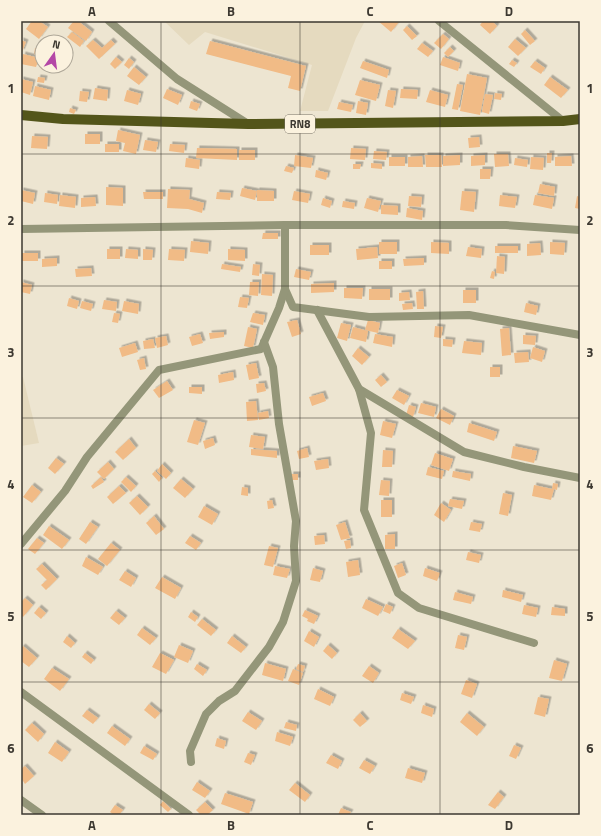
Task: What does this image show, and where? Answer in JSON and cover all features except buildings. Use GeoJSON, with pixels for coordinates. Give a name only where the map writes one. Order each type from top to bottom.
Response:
{"type":"FeatureCollection","features":[{"type":"Feature","properties":{"kind":"main road","name":"RN8"},"geometry":{"type":"LineString","coordinates":[[21,115],[63,119],[248,124],[580,120]]}},
{"type":"Feature","properties":{"kind":"street"},"geometry":{"type":"LineString","coordinates":[[109,21],[177,79],[248,124]]}},
{"type":"Feature","properties":{"kind":"street"},"geometry":{"type":"LineString","coordinates":[[439,21],[563,121]]}},
{"type":"Feature","properties":{"kind":"street"},"geometry":{"type":"LineString","coordinates":[[21,230],[285,225],[506,225],[580,230]]}},
{"type":"Feature","properties":{"kind":"street"},"geometry":{"type":"LineString","coordinates":[[21,544],[65,491],[87,457],[160,370],[261,349],[279,308],[285,289],[285,225]]}},
{"type":"Feature","properties":{"kind":"street"},"geometry":{"type":"LineString","coordinates":[[285,289],[292,307],[368,317],[470,315],[580,335]]}},
{"type":"Feature","properties":{"kind":"street"},"geometry":{"type":"LineString","coordinates":[[317,310],[359,389],[371,432],[364,510],[398,593],[419,608],[534,644]]}},
{"type":"Feature","properties":{"kind":"street"},"geometry":{"type":"LineString","coordinates":[[191,762],[190,751],[206,714],[219,701],[235,691],[269,647],[283,622],[296,581],[294,546],[296,521],[279,424],[273,367],[264,342]]}},
{"type":"Feature","properties":{"kind":"street"},"geometry":{"type":"LineString","coordinates":[[359,389],[464,452],[524,467],[580,478]]}},
{"type":"Feature","properties":{"kind":"street"},"geometry":{"type":"LineString","coordinates":[[21,692],[189,815]]}},
{"type":"Feature","properties":{"kind":"street"},"geometry":{"type":"LineString","coordinates":[[21,800],[42,815]]}},
{"type":"Feature","properties":{"kind":"shaded area"},"geometry":{"type":"Polygon","coordinates":[[[164,21],[365,21],[356,38],[328,111],[300,111],[312,65],[205,32],[189,45],[164,21]]]}},
{"type":"Feature","properties":{"kind":"shaded area"},"geometry":{"type":"Polygon","coordinates":[[[21,377],[23,377],[39,443],[21,446],[21,377]]]}}]}
